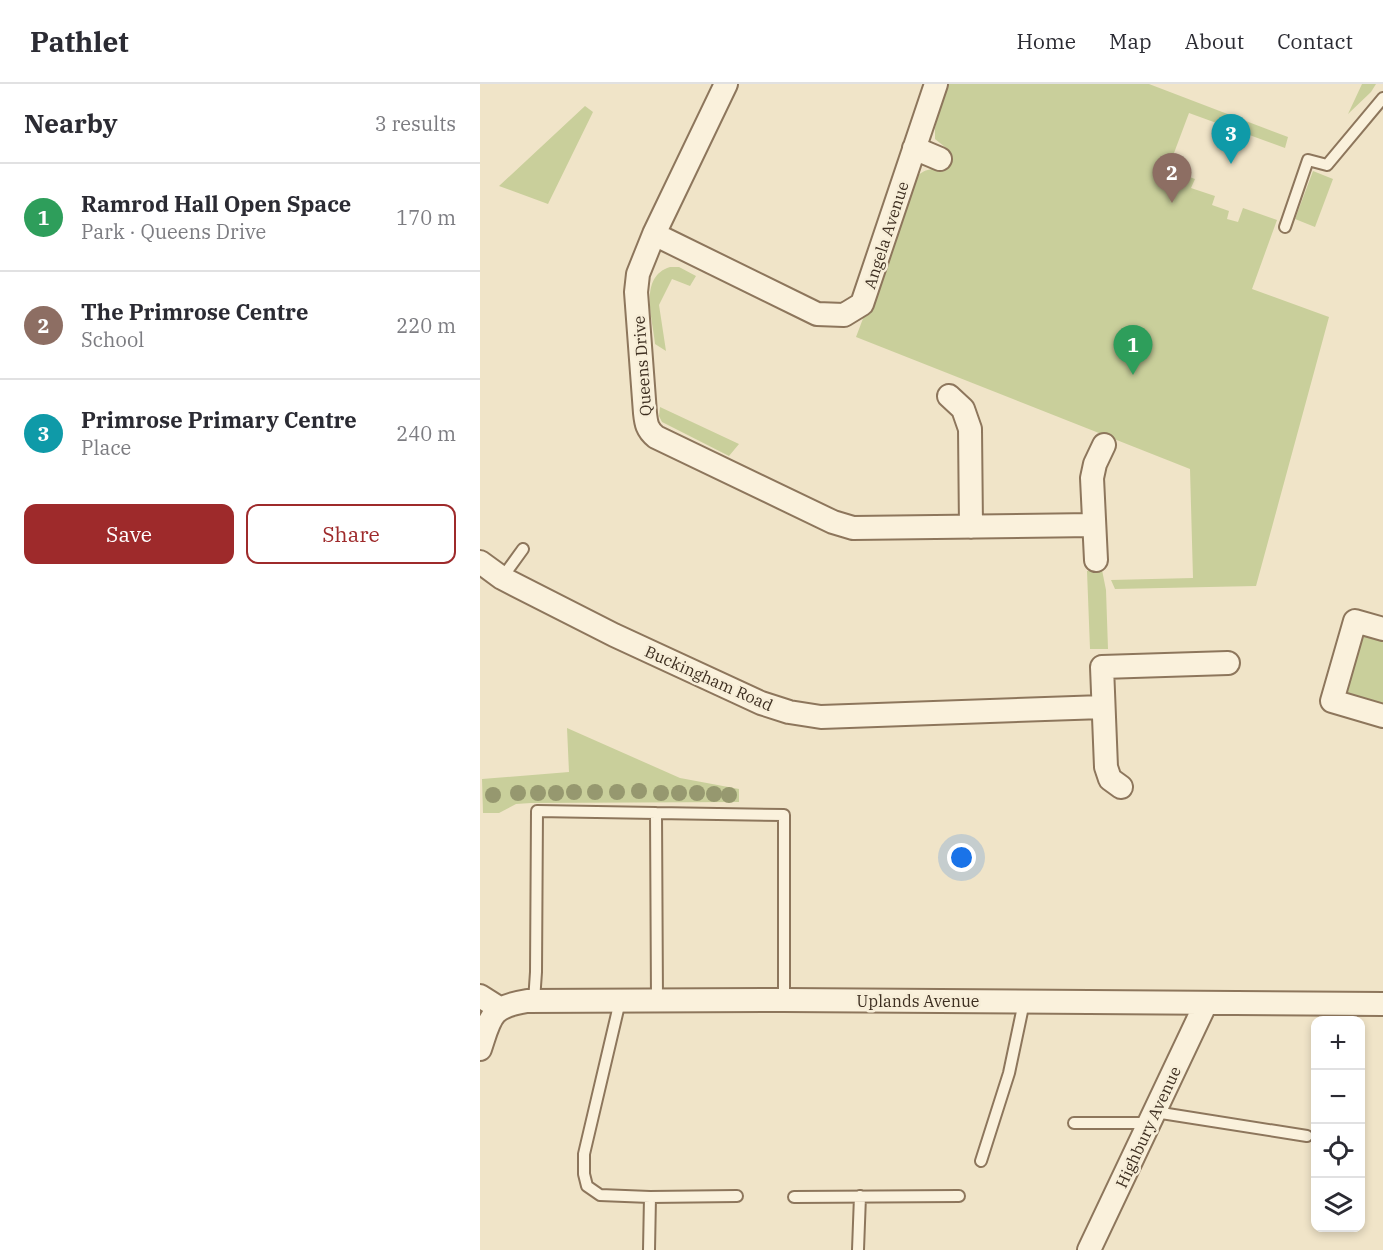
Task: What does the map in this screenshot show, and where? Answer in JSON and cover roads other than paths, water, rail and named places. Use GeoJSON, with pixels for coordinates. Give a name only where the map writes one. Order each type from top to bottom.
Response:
{"type":"FeatureCollection","features":[{"type":"Feature","properties":{"kind":"street","name":"Queens Drive"},"geometry":{"type":"LineString","coordinates":[[726,84],[654,234],[638,274],[636,292],[646,424],[650,433],[844,526],[854,528],[1094,525]]}},
{"type":"Feature","properties":{"kind":"street","name":"Angela Avenue"},"geometry":{"type":"LineString","coordinates":[[654,234],[817,314],[844,315],[862,304],[936,84]]}},
{"type":"Feature","properties":{"kind":"street"},"geometry":{"type":"LineString","coordinates":[[914,148],[940,159]]}},
{"type":"Feature","properties":{"kind":"street"},"geometry":{"type":"LineString","coordinates":[[949,396],[963,409],[970,429],[971,527]]}},
{"type":"Feature","properties":{"kind":"street"},"geometry":{"type":"LineString","coordinates":[[1096,560],[1092,478],[1095,464],[1104,445]]}},
{"type":"Feature","properties":{"kind":"street","name":"Buckingham Road"},"geometry":{"type":"LineString","coordinates":[[480,562],[502,578],[614,635],[761,703],[789,712],[821,717],[1103,706]]}},
{"type":"Feature","properties":{"kind":"street"},"geometry":{"type":"LineString","coordinates":[[1383,628],[1355,621],[1332,701],[1383,716]]}},
{"type":"Feature","properties":{"kind":"street"},"geometry":{"type":"LineString","coordinates":[[1121,787],[1110,779],[1106,767],[1102,667],[1228,663]]}},
{"type":"Feature","properties":{"kind":"street"},"geometry":{"type":"LineString","coordinates":[[480,996],[499,1008],[491,1018],[480,1049]]}},
{"type":"Feature","properties":{"kind":"street","name":"Uplands Avenue"},"geometry":{"type":"LineString","coordinates":[[499,1008],[534,1001],[657,1000],[1383,1004]]}},
{"type":"Feature","properties":{"kind":"street","name":"Highbury Avenue"},"geometry":{"type":"LineString","coordinates":[[1089,1250],[1206,1003]]}},
{"type":"Feature","properties":{"kind":"lane"},"geometry":{"type":"LineString","coordinates":[[1285,227],[1308,160],[1327,165],[1383,98]]}},
{"type":"Feature","properties":{"kind":"lane"},"geometry":{"type":"LineString","coordinates":[[502,578],[523,549]]}},
{"type":"Feature","properties":{"kind":"lane"},"geometry":{"type":"LineString","coordinates":[[534,1001],[537,811],[784,815],[784,1000]]}},
{"type":"Feature","properties":{"kind":"lane"},"geometry":{"type":"LineString","coordinates":[[656,813],[657,1000]]}},
{"type":"Feature","properties":{"kind":"lane"},"geometry":{"type":"LineString","coordinates":[[620,1001],[584,1154],[584,1174],[587,1186],[600,1195],[737,1196]]}},
{"type":"Feature","properties":{"kind":"lane"},"geometry":{"type":"LineString","coordinates":[[981,1161],[1009,1073],[1024,1002]]}},
{"type":"Feature","properties":{"kind":"lane"},"geometry":{"type":"LineString","coordinates":[[1074,1123],[1152,1117],[1307,1136]]}},
{"type":"Feature","properties":{"kind":"lane"},"geometry":{"type":"LineString","coordinates":[[858,1250],[860,1196]]}},
{"type":"Feature","properties":{"kind":"lane"},"geometry":{"type":"LineString","coordinates":[[794,1197],[959,1196]]}},
{"type":"Feature","properties":{"kind":"lane"},"geometry":{"type":"LineString","coordinates":[[649,1250],[650,1197]]}},
{"type":"Feature","properties":{"kind":"place","name":"Primrose Primary Centre"},"geometry":{"type":"Point","coordinates":[1231,164]}},
{"type":"Feature","properties":{"kind":"place","name":"The Primrose Centre"},"geometry":{"type":"Point","coordinates":[1172,203]}},
{"type":"Feature","properties":{"kind":"place","name":"Ramrod Hall Open Space"},"geometry":{"type":"Point","coordinates":[1133,375]}}]}
